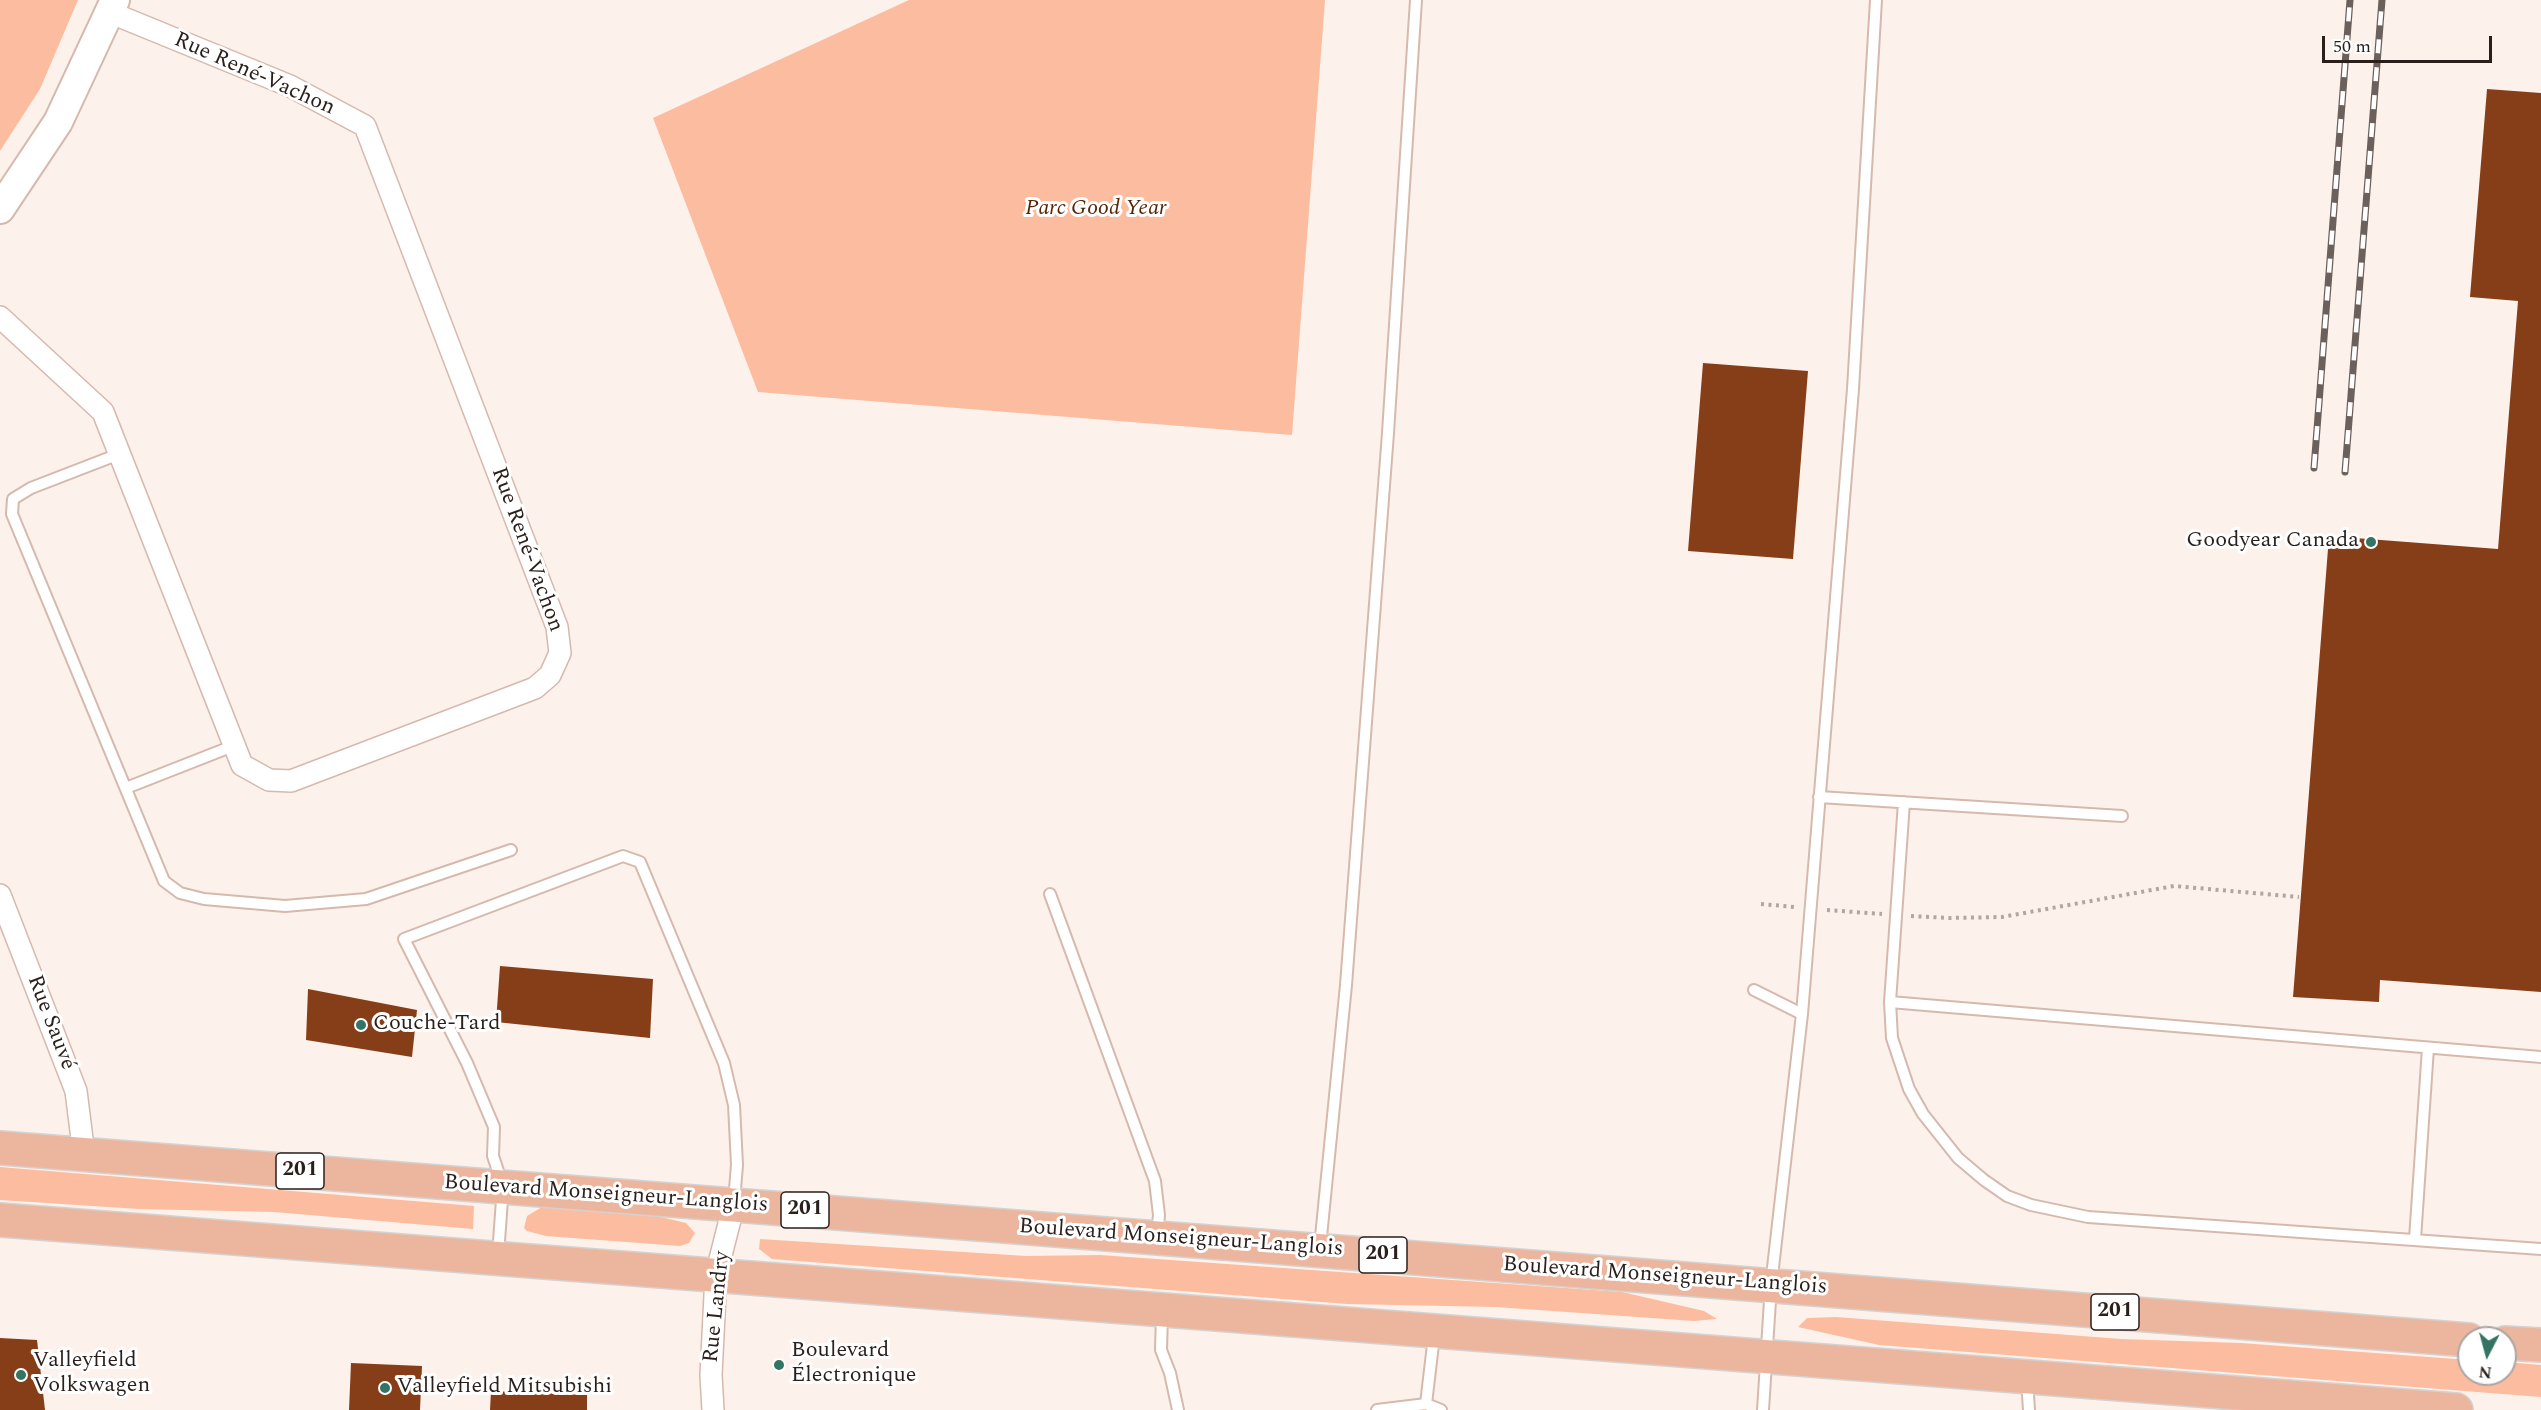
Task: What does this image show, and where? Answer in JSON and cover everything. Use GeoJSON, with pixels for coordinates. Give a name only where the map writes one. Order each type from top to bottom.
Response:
{"type":"FeatureCollection","features":[{"type":"Feature","properties":{"kind":"highway","name":"Boulevard Monseigneur-Langlois"},"geometry":{"type":"LineString","coordinates":[[0,1148],[2457,1339]]}},
{"type":"Feature","properties":{"kind":"highway"},"geometry":{"type":"LineString","coordinates":[[0,1220],[1766,1356],[2027,1377],[2314,1404],[2456,1410]]}},
{"type":"Feature","properties":{"kind":"highway"},"geometry":{"type":"LineString","coordinates":[[2517,1343],[2541,1345]]}},
{"type":"Feature","properties":{"kind":"main road"},"geometry":{"type":"LineString","coordinates":[[0,209],[58,122],[112,6]]}},
{"type":"Feature","properties":{"kind":"main road"},"geometry":{"type":"LineString","coordinates":[[0,179],[58,122]]}},
{"type":"Feature","properties":{"kind":"street","name":"Rue René-Vachon"},"geometry":{"type":"LineString","coordinates":[[0,317],[103,412],[242,765],[270,780],[291,781],[535,688],[550,675],[560,653],[557,627],[366,126],[290,86],[112,6]]}},
{"type":"Feature","properties":{"kind":"street","name":"Rue Sauvé"},"geometry":{"type":"LineString","coordinates":[[0,895],[76,1091],[84,1155]]}},
{"type":"Feature","properties":{"kind":"street","name":"Rue Landry"},"geometry":{"type":"LineString","coordinates":[[713,1410],[711,1375],[716,1275],[734,1204]]}},
{"type":"Feature","properties":{"kind":"lane"},"geometry":{"type":"LineString","coordinates":[[1320,1250],[1346,985],[1388,433],[1416,0]]}},
{"type":"Feature","properties":{"kind":"lane"},"geometry":{"type":"LineString","coordinates":[[1763,1410],[1771,1286],[1802,1014],[1853,389],[1876,0]]}},
{"type":"Feature","properties":{"kind":"lane"},"geometry":{"type":"LineString","coordinates":[[119,454],[31,488],[13,499],[12,514],[164,881],[180,893],[204,899],[285,906],[366,899],[511,850]]}},
{"type":"Feature","properties":{"kind":"lane"},"geometry":{"type":"LineString","coordinates":[[126,788],[233,746]]}},
{"type":"Feature","properties":{"kind":"lane"},"geometry":{"type":"LineString","coordinates":[[1819,797],[2122,816]]}},
{"type":"Feature","properties":{"kind":"lane"},"geometry":{"type":"LineString","coordinates":[[1904,802],[1890,1002],[1892,1038],[1899,1064],[1923,1114],[1958,1158],[2007,1196],[2031,1205],[2088,1217],[2541,1249]]}},
{"type":"Feature","properties":{"kind":"lane"},"geometry":{"type":"LineString","coordinates":[[498,1257],[503,1186],[493,1156],[494,1127],[467,1063],[404,939],[623,856],[640,862],[724,1063],[734,1105],[737,1165],[734,1204]]}},
{"type":"Feature","properties":{"kind":"lane"},"geometry":{"type":"LineString","coordinates":[[1050,894],[1155,1181],[1159,1215],[1157,1237]]}},
{"type":"Feature","properties":{"kind":"lane"},"geometry":{"type":"LineString","coordinates":[[1754,990],[1802,1014]]}},
{"type":"Feature","properties":{"kind":"lane"},"geometry":{"type":"LineString","coordinates":[[1890,1002],[2541,1057]]}},
{"type":"Feature","properties":{"kind":"lane"},"geometry":{"type":"LineString","coordinates":[[2415,1239],[2428,1048]]}},
{"type":"Feature","properties":{"kind":"lane"},"geometry":{"type":"LineString","coordinates":[[1163,1309],[1161,1350],[1170,1372],[1178,1410]]}},
{"type":"Feature","properties":{"kind":"lane"},"geometry":{"type":"LineString","coordinates":[[1426,1404],[1435,1330]]}},
{"type":"Feature","properties":{"kind":"lane"},"geometry":{"type":"LineString","coordinates":[[2027,1377],[2029,1410]]}},
{"type":"Feature","properties":{"kind":"lane"},"geometry":{"type":"LineString","coordinates":[[1377,1410],[1426,1404],[1441,1410]]}},
{"type":"Feature","properties":{"kind":"path"},"geometry":{"type":"LineString","coordinates":[[1761,904],[1949,918],[2002,917],[2174,886],[2299,897]]}},
{"type":"Feature","properties":{"kind":"green space"},"geometry":{"type":"Polygon","coordinates":[[[0,0],[78,0],[40,89],[0,151],[0,0]]]}},
{"type":"Feature","properties":{"kind":"green space","name":"Parc Good Year"},"geometry":{"type":"Polygon","coordinates":[[[909,0],[1325,0],[1292,435],[758,392],[653,118],[909,0]]]}},
{"type":"Feature","properties":{"kind":"green space"},"geometry":{"type":"Polygon","coordinates":[[[0,1167],[474,1206],[473,1229],[274,1212],[139,1209],[0,1200],[0,1167]]]}},
{"type":"Feature","properties":{"kind":"green space"},"geometry":{"type":"Polygon","coordinates":[[[542,1207],[580,1207],[657,1216],[686,1223],[695,1233],[689,1243],[680,1246],[546,1236],[527,1231],[524,1228],[527,1216],[542,1207]]]}},
{"type":"Feature","properties":{"kind":"green space"},"geometry":{"type":"Polygon","coordinates":[[[760,1239],[1026,1256],[1100,1255],[1622,1292],[1704,1311],[1717,1319],[1694,1321],[1496,1307],[1347,1304],[772,1259],[759,1249],[760,1239]]]}},
{"type":"Feature","properties":{"kind":"green space"},"geometry":{"type":"Polygon","coordinates":[[[1836,1317],[2121,1339],[2241,1343],[2457,1359],[2457,1386],[2517,1386],[2517,1363],[2541,1365],[2541,1397],[1879,1345],[1798,1327],[1807,1318],[1836,1317]]]}},
{"type":"Feature","properties":{"kind":"building","name":"Goodyear Canada"},"geometry":{"type":"Polygon","coordinates":[[[2487,89],[2541,93],[2541,992],[2380,980],[2379,1002],[2293,997],[2329,536],[2498,549],[2518,301],[2470,297],[2487,89]]]}},
{"type":"Feature","properties":{"kind":"building"},"geometry":{"type":"Polygon","coordinates":[[[1703,363],[1808,371],[1793,559],[1688,551],[1703,363]]]}},
{"type":"Feature","properties":{"kind":"building","name":"Couche-Tard"},"geometry":{"type":"Polygon","coordinates":[[[500,966],[653,979],[650,1038],[496,1022],[500,966]]]}},
{"type":"Feature","properties":{"kind":"building","name":"Couche-Tard"},"geometry":{"type":"Polygon","coordinates":[[[308,989],[417,1010],[412,1057],[306,1040],[308,989]]]}},
{"type":"Feature","properties":{"kind":"building","name":"Valleyfield Volkswagen"},"geometry":{"type":"Polygon","coordinates":[[[0,1338],[37,1340],[45,1410],[0,1410],[0,1338]]]}},
{"type":"Feature","properties":{"kind":"building","name":"Valleyfield Mitsubishi"},"geometry":{"type":"Polygon","coordinates":[[[351,1363],[422,1366],[420,1410],[349,1410],[351,1363]]]}},
{"type":"Feature","properties":{"kind":"building"},"geometry":{"type":"Polygon","coordinates":[[[491,1391],[587,1395],[587,1410],[490,1410],[491,1391]]]}},
{"type":"Feature","properties":{"kind":"railway"},"geometry":{"type":"LineString","coordinates":[[2314,468],[2350,0]]}},
{"type":"Feature","properties":{"kind":"railway"},"geometry":{"type":"LineString","coordinates":[[2345,472],[2382,0]]}},
{"type":"Feature","properties":{"kind":"place","name":"Goodyear Canada"},"geometry":{"type":"Point","coordinates":[2371,542]}},
{"type":"Feature","properties":{"kind":"place","name":"Couche-Tard"},"geometry":{"type":"Point","coordinates":[361,1025]}},
{"type":"Feature","properties":{"kind":"place","name":"Boulevard Électronique"},"geometry":{"type":"Point","coordinates":[779,1365]}},
{"type":"Feature","properties":{"kind":"place","name":"Valleyfield Volkswagen"},"geometry":{"type":"Point","coordinates":[21,1375]}},
{"type":"Feature","properties":{"kind":"place","name":"Valleyfield Mitsubishi"},"geometry":{"type":"Point","coordinates":[385,1388]}}]}
